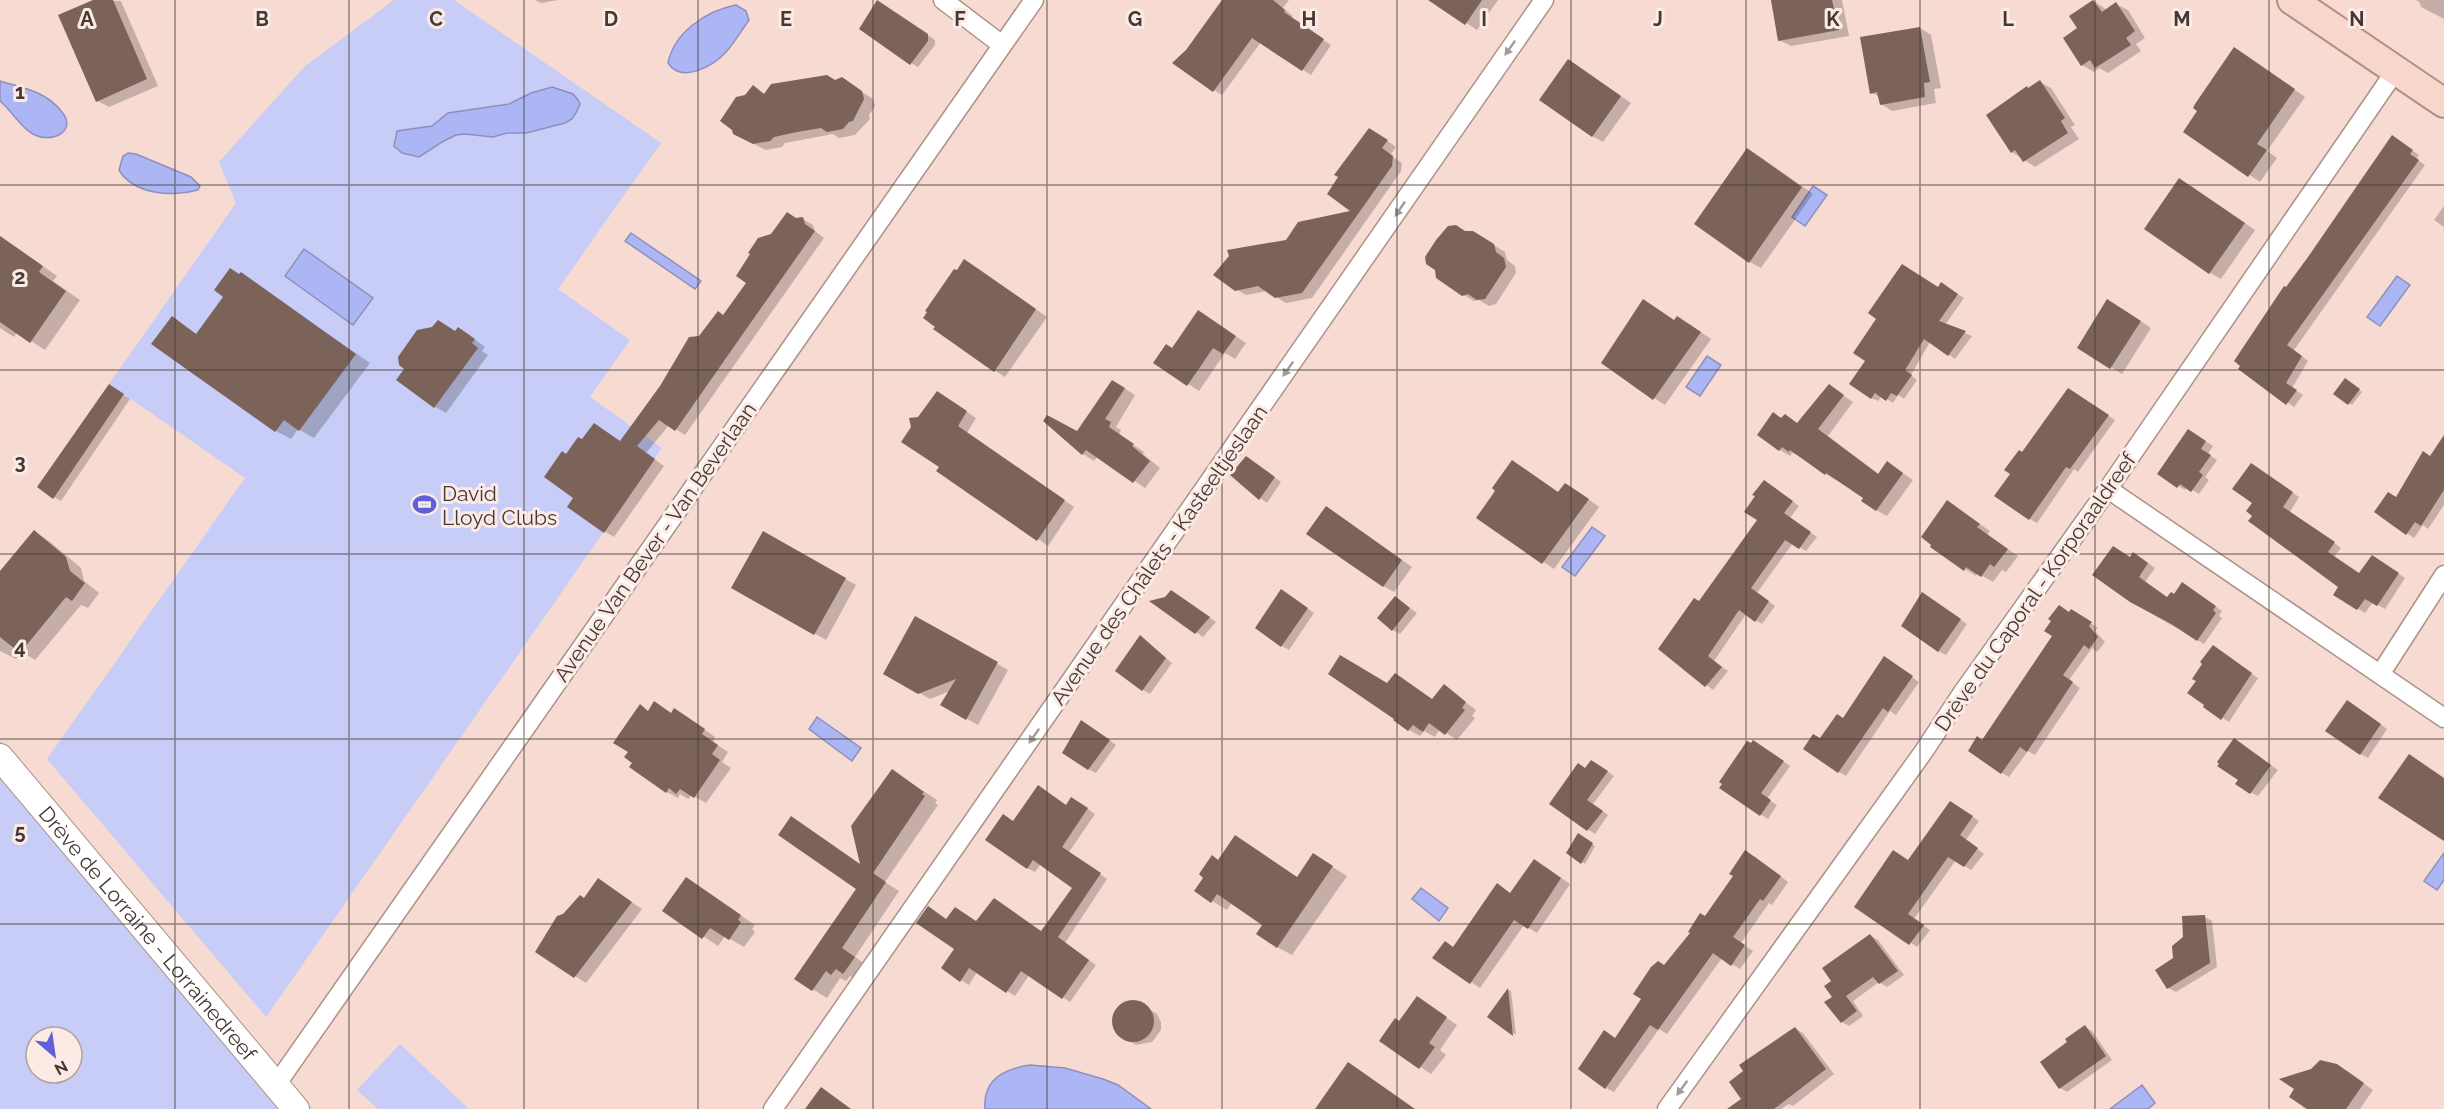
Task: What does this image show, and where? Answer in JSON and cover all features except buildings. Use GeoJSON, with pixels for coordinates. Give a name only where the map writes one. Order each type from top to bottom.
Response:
{"type":"FeatureCollection","features":[{"type":"Feature","properties":{"kind":"main road"},"geometry":{"type":"LineString","coordinates":[[2292,0],[2444,103]]}},
{"type":"Feature","properties":{"kind":"main road","name":"Drève de Lorraine - Lorrainedreef"},"geometry":{"type":"LineString","coordinates":[[0,757],[296,1109]]}},
{"type":"Feature","properties":{"kind":"street"},"geometry":{"type":"LineString","coordinates":[[943,0],[1002,45]]}},
{"type":"Feature","properties":{"kind":"street","name":"Avenue Van Bever - Van Beverlaan"},"geometry":{"type":"LineString","coordinates":[[276,1085],[1034,0]]}},
{"type":"Feature","properties":{"kind":"street","name":"Avenue des Châlets - Kasteeltjeslaan"},"geometry":{"type":"LineString","coordinates":[[773,1109],[1544,0]]}},
{"type":"Feature","properties":{"kind":"street","name":"Drève du Caporal - Korporaaldreef"},"geometry":{"type":"LineString","coordinates":[[1667,1109],[1924,751],[1963,692],[2108,489],[2396,70]]}},
{"type":"Feature","properties":{"kind":"street"},"geometry":{"type":"LineString","coordinates":[[2108,489],[2444,718]]}},
{"type":"Feature","properties":{"kind":"street"},"geometry":{"type":"LineString","coordinates":[[2381,674],[2444,575]]}},
{"type":"Feature","properties":{"kind":"shaded area","name":"David Lloyd Clubs"},"geometry":{"type":"Polygon","coordinates":[[[394,0],[454,0],[661,143],[558,289],[630,340],[590,397],[662,448],[266,1017],[47,759],[245,478],[109,384],[236,203],[219,162],[304,67],[394,0]]]}},
{"type":"Feature","properties":{"kind":"shaded area"},"geometry":{"type":"Polygon","coordinates":[[[736,5],[746,11],[749,20],[726,52],[713,63],[697,71],[681,72],[668,63],[677,42],[693,25],[713,12],[736,5]]]}},
{"type":"Feature","properties":{"kind":"shaded area"},"geometry":{"type":"Polygon","coordinates":[[[0,81],[33,91],[49,99],[66,119],[67,125],[64,130],[54,137],[47,138],[29,131],[0,101],[0,81]]]}},
{"type":"Feature","properties":{"kind":"shaded area"},"geometry":{"type":"Polygon","coordinates":[[[552,87],[573,94],[580,104],[572,119],[565,123],[526,133],[507,133],[493,137],[456,135],[419,157],[402,153],[394,146],[397,131],[432,126],[448,113],[509,104],[531,93],[552,87]]]}},
{"type":"Feature","properties":{"kind":"shaded area"},"geometry":{"type":"Polygon","coordinates":[[[128,153],[136,154],[191,177],[200,186],[198,190],[166,193],[134,185],[119,170],[123,156],[128,153]]]}},
{"type":"Feature","properties":{"kind":"shaded area"},"geometry":{"type":"Polygon","coordinates":[[[1813,186],[1827,195],[1805,226],[1792,217],[1813,186]]]}},
{"type":"Feature","properties":{"kind":"shaded area"},"geometry":{"type":"Polygon","coordinates":[[[631,233],[701,281],[695,289],[625,241],[631,233]]]}},
{"type":"Feature","properties":{"kind":"shaded area"},"geometry":{"type":"Polygon","coordinates":[[[304,249],[373,298],[353,325],[285,276],[304,249]]]}},
{"type":"Feature","properties":{"kind":"shaded area"},"geometry":{"type":"Polygon","coordinates":[[[2397,276],[2410,285],[2380,326],[2367,317],[2397,276]]]}},
{"type":"Feature","properties":{"kind":"shaded area"},"geometry":{"type":"Polygon","coordinates":[[[1707,356],[1721,365],[1700,396],[1686,387],[1707,356]]]}},
{"type":"Feature","properties":{"kind":"shaded area"},"geometry":{"type":"Polygon","coordinates":[[[1592,527],[1605,536],[1575,576],[1562,567],[1592,527]]]}},
{"type":"Feature","properties":{"kind":"shaded area"},"geometry":{"type":"Polygon","coordinates":[[[817,717],[861,748],[852,761],[809,729],[817,717]]]}},
{"type":"Feature","properties":{"kind":"shaded area"},"geometry":{"type":"Polygon","coordinates":[[[0,740],[313,1109],[0,1109],[0,740]]]}},
{"type":"Feature","properties":{"kind":"shaded area"},"geometry":{"type":"Polygon","coordinates":[[[2444,853],[2444,880],[2437,890],[2424,881],[2444,853]]]}},
{"type":"Feature","properties":{"kind":"shaded area"},"geometry":{"type":"Polygon","coordinates":[[[1421,888],[1448,908],[1439,921],[1412,899],[1421,888]]]}},
{"type":"Feature","properties":{"kind":"shaded area"},"geometry":{"type":"Polygon","coordinates":[[[400,1044],[469,1109],[378,1109],[357,1090],[400,1044]]]}},
{"type":"Feature","properties":{"kind":"shaded area"},"geometry":{"type":"Polygon","coordinates":[[[1030,1065],[1065,1068],[1103,1079],[1118,1085],[1151,1109],[985,1109],[988,1090],[997,1077],[1012,1069],[1030,1065]]]}},
{"type":"Feature","properties":{"kind":"shaded area"},"geometry":{"type":"Polygon","coordinates":[[[2142,1085],[2155,1103],[2148,1109],[2110,1109],[2142,1085]]]}},
{"type":"Feature","properties":{"kind":"place","name":"David Lloyd Clubs"},"geometry":{"type":"Point","coordinates":[424,505]}}]}
